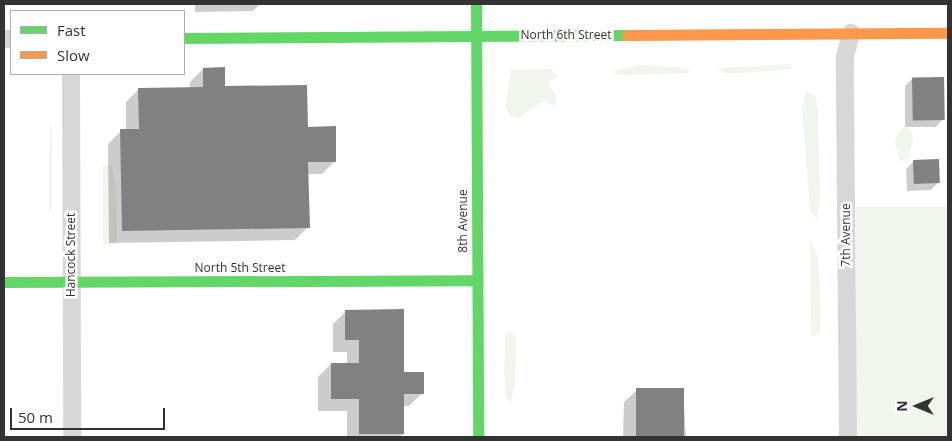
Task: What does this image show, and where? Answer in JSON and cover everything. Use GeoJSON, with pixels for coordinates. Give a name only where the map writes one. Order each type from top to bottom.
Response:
{"type":"FeatureCollection","features":[{"type":"Feature","properties":{"kind":"street","name":"8th Avenue"},"geometry":{"type":"LineString","coordinates":[[476,4],[478,437]]}},
{"type":"Feature","properties":{"kind":"street","name":"North 6th Street"},"geometry":{"type":"LineString","coordinates":[[185,38],[948,33]]}},
{"type":"Feature","properties":{"kind":"street","name":"7th Avenue"},"geometry":{"type":"LineString","coordinates":[[848,437],[845,57],[851,34]]}},
{"type":"Feature","properties":{"kind":"street","name":"Hancock Street"},"geometry":{"type":"LineString","coordinates":[[71,75],[72,437]]}},
{"type":"Feature","properties":{"kind":"street","name":"North 5th Street"},"geometry":{"type":"LineString","coordinates":[[4,282],[477,280]]}},
{"type":"Feature","properties":{"kind":"shaded area"},"geometry":{"type":"Polygon","coordinates":[[[790,64],[791,69],[743,73],[725,73],[715,68],[790,64]]]}},
{"type":"Feature","properties":{"kind":"shaded area"},"geometry":{"type":"Polygon","coordinates":[[[640,65],[679,67],[690,70],[687,73],[629,75],[616,75],[613,71],[640,65]]]}},
{"type":"Feature","properties":{"kind":"shaded area"},"geometry":{"type":"Polygon","coordinates":[[[552,69],[557,77],[548,83],[556,95],[556,106],[542,102],[519,118],[510,116],[505,107],[511,70],[552,69]]]}},
{"type":"Feature","properties":{"kind":"shaded area"},"geometry":{"type":"Polygon","coordinates":[[[807,91],[816,96],[818,111],[820,198],[817,219],[810,211],[802,105],[807,91]]]}},
{"type":"Feature","properties":{"kind":"shaded area"},"geometry":{"type":"Polygon","coordinates":[[[50,124],[52,129],[52,211],[49,210],[50,124]]]}},
{"type":"Feature","properties":{"kind":"shaded area"},"geometry":{"type":"Polygon","coordinates":[[[903,127],[911,129],[913,141],[909,158],[900,161],[894,140],[903,127]]]}},
{"type":"Feature","properties":{"kind":"shaded area"},"geometry":{"type":"Polygon","coordinates":[[[103,165],[112,165],[116,189],[117,242],[113,246],[103,245],[103,165]]]}},
{"type":"Feature","properties":{"kind":"shaded area"},"geometry":{"type":"Polygon","coordinates":[[[856,207],[948,207],[948,437],[856,437],[856,207]]]}},
{"type":"Feature","properties":{"kind":"shaded area"},"geometry":{"type":"Polygon","coordinates":[[[810,242],[817,253],[819,270],[821,323],[819,335],[811,335],[810,242]]]}},
{"type":"Feature","properties":{"kind":"shaded area"},"geometry":{"type":"Polygon","coordinates":[[[509,331],[516,337],[515,386],[511,402],[506,399],[504,375],[505,334],[509,331]]]}},
{"type":"Feature","properties":{"kind":"building"},"geometry":{"type":"Polygon","coordinates":[[[225,67],[225,86],[307,85],[308,127],[336,126],[336,162],[308,162],[310,228],[122,231],[120,129],[139,129],[138,88],[203,87],[203,68],[225,67]]]}},
{"type":"Feature","properties":{"kind":"building"},"geometry":{"type":"Polygon","coordinates":[[[944,77],[945,120],[913,121],[912,78],[944,77]]]}},
{"type":"Feature","properties":{"kind":"building"},"geometry":{"type":"Polygon","coordinates":[[[939,159],[940,183],[914,184],[913,160],[939,159]]]}},
{"type":"Feature","properties":{"kind":"building"},"geometry":{"type":"Polygon","coordinates":[[[404,309],[404,372],[424,372],[424,394],[404,394],[404,434],[359,434],[359,399],[331,399],[331,363],[359,363],[359,340],[345,340],[345,310],[404,309]]]}},
{"type":"Feature","properties":{"kind":"building"},"geometry":{"type":"Polygon","coordinates":[[[636,388],[684,388],[684,437],[636,437],[636,388]]]}},
{"type":"Feature","properties":{"kind":"traffic: fast"},"geometry":{"type":"LineString","coordinates":[[476,4],[478,437]]}},
{"type":"Feature","properties":{"kind":"traffic: fast"},"geometry":{"type":"LineString","coordinates":[[185,38],[627,35]]}},
{"type":"Feature","properties":{"kind":"traffic: fast"},"geometry":{"type":"LineString","coordinates":[[4,282],[477,280]]}},
{"type":"Feature","properties":{"kind":"traffic: slow"},"geometry":{"type":"LineString","coordinates":[[627,35],[948,33]]}}]}
